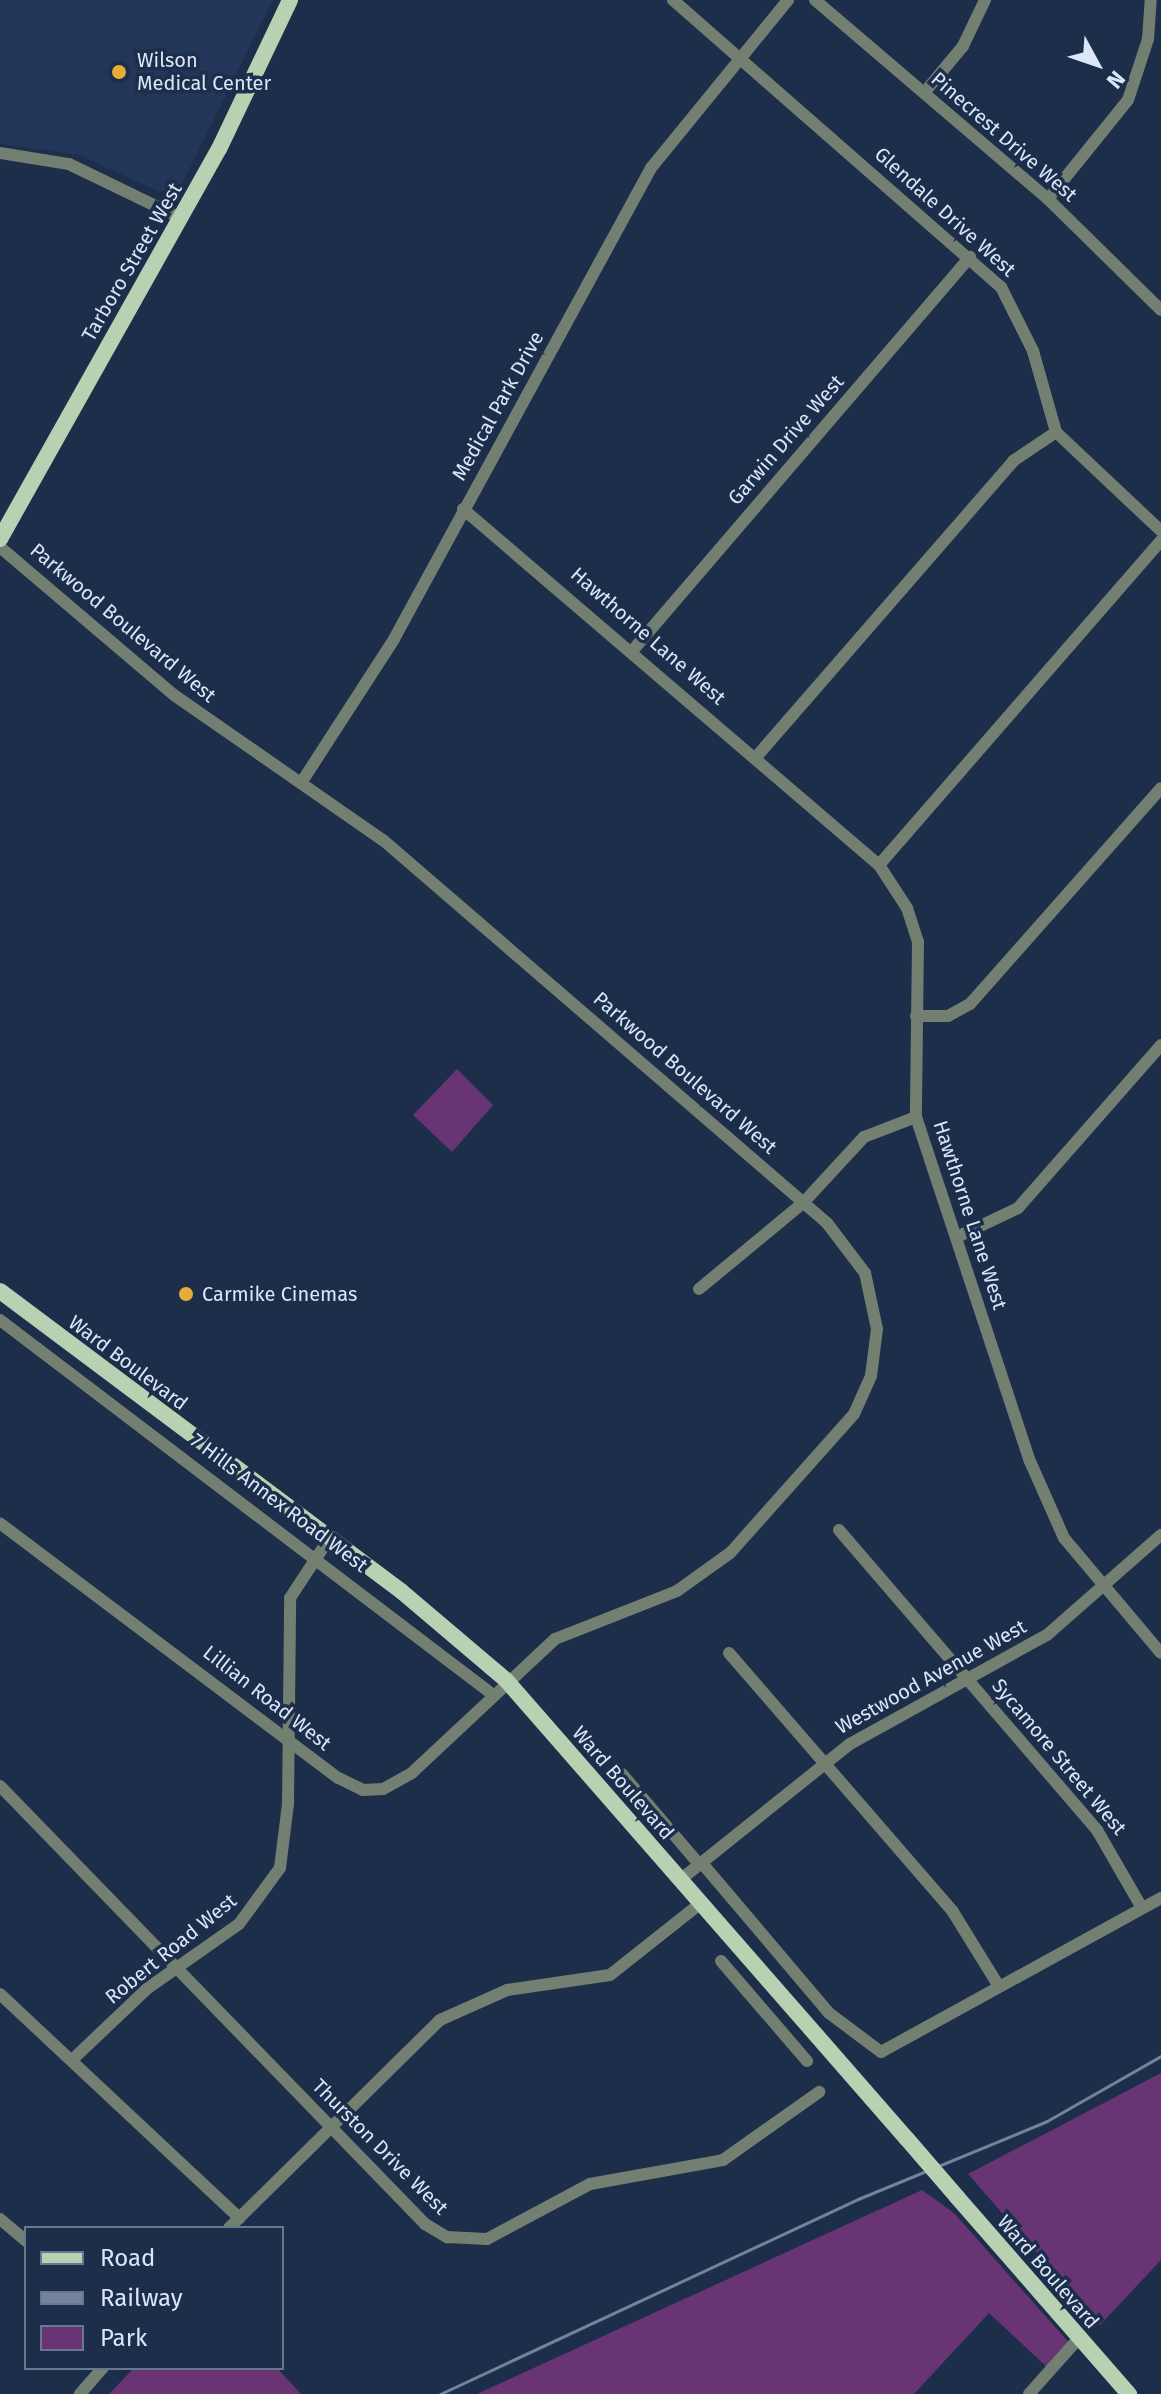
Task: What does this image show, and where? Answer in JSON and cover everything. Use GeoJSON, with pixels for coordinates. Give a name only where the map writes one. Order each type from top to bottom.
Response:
{"type":"FeatureCollection","features":[{"type":"Feature","properties":{"kind":"main road","name":"Tarboro Street West"},"geometry":{"type":"LineString","coordinates":[[0,539],[180,218],[290,0]]}},
{"type":"Feature","properties":{"kind":"main road","name":"Ward Boulevard"},"geometry":{"type":"LineString","coordinates":[[0,1291],[330,1537],[506,1680],[1129,2394]]}},
{"type":"Feature","properties":{"kind":"street","name":"Glendale Drive West"},"geometry":{"type":"LineString","coordinates":[[673,0],[970,257],[1015,309],[1056,432],[1161,531]]}},
{"type":"Feature","properties":{"kind":"street","name":"Medical Park Drive"},"geometry":{"type":"LineString","coordinates":[[301,783],[394,639],[651,168],[738,56],[788,0]]}},
{"type":"Feature","properties":{"kind":"street","name":"Pinecrest Drive West"},"geometry":{"type":"LineString","coordinates":[[815,0],[1048,199],[1161,310]]}},
{"type":"Feature","properties":{"kind":"street"},"geometry":{"type":"LineString","coordinates":[[924,93],[963,46],[985,0]]}},
{"type":"Feature","properties":{"kind":"street"},"geometry":{"type":"LineString","coordinates":[[1048,199],[1128,100],[1154,3]]}},
{"type":"Feature","properties":{"kind":"street"},"geometry":{"type":"LineString","coordinates":[[0,153],[69,164],[180,218]]}},
{"type":"Feature","properties":{"kind":"street","name":"Garwin Drive West"},"geometry":{"type":"LineString","coordinates":[[633,650],[970,257]]}},
{"type":"Feature","properties":{"kind":"street"},"geometry":{"type":"LineString","coordinates":[[757,756],[1013,461],[1056,432]]}},
{"type":"Feature","properties":{"kind":"street","name":"Hawthorne Lane West"},"geometry":{"type":"LineString","coordinates":[[463,509],[757,756],[879,865],[918,942],[916,1117],[1043,1498],[1064,1538],[1161,1653]]}},
{"type":"Feature","properties":{"kind":"street"},"geometry":{"type":"LineString","coordinates":[[879,865],[1161,541]]}},
{"type":"Feature","properties":{"kind":"street","name":"Parkwood Boulevard West"},"geometry":{"type":"LineString","coordinates":[[0,547],[174,695],[301,783],[452,897],[803,1203],[854,1255],[873,1296],[876,1357],[854,1414],[699,1579],[555,1639],[506,1680]]}},
{"type":"Feature","properties":{"kind":"street"},"geometry":{"type":"LineString","coordinates":[[916,1016],[948,1016],[970,1004],[1161,788]]}},
{"type":"Feature","properties":{"kind":"street"},"geometry":{"type":"LineString","coordinates":[[957,1237],[1018,1208],[1161,1045]]}},
{"type":"Feature","properties":{"kind":"street"},"geometry":{"type":"LineString","coordinates":[[699,1289],[803,1203],[864,1137],[916,1117]]}},
{"type":"Feature","properties":{"kind":"street","name":"7 Hills Annex Road West"},"geometry":{"type":"LineString","coordinates":[[0,1320],[317,1556],[492,1694]]}},
{"type":"Feature","properties":{"kind":"street","name":"Lillian Road West"},"geometry":{"type":"LineString","coordinates":[[0,1523],[355,1788],[383,1789],[412,1773],[506,1680]]}},
{"type":"Feature","properties":{"kind":"street","name":"Sycamore Street West"},"geometry":{"type":"LineString","coordinates":[[839,1530],[1097,1830],[1142,1908]]}},
{"type":"Feature","properties":{"kind":"street","name":"Westwood Avenue West"},"geometry":{"type":"LineString","coordinates":[[680,1880],[825,1763],[1047,1635],[1161,1535]]}},
{"type":"Feature","properties":{"kind":"street","name":"Robert Road West"},"geometry":{"type":"LineString","coordinates":[[72,2060],[175,1969],[239,1924],[280,1868],[289,1741],[290,1598],[330,1537]]}},
{"type":"Feature","properties":{"kind":"street"},"geometry":{"type":"LineString","coordinates":[[729,1653],[953,1912],[998,1985]]}},
{"type":"Feature","properties":{"kind":"street"},"geometry":{"type":"LineString","coordinates":[[622,1774],[829,2013],[881,2052],[1161,1898]]}},
{"type":"Feature","properties":{"kind":"street","name":"Thurston Drive West"},"geometry":{"type":"LineString","coordinates":[[0,1786],[425,2224],[475,2241],[590,2184],[723,2160],[819,2092]]}},
{"type":"Feature","properties":{"kind":"street"},"geometry":{"type":"LineString","coordinates":[[0,1994],[72,2060],[234,2223],[331,2126],[462,2006],[507,1990],[577,1986],[610,1975],[701,1903]]}},
{"type":"Feature","properties":{"kind":"street"},"geometry":{"type":"LineString","coordinates":[[721,1961],[807,2061]]}},
{"type":"Feature","properties":{"kind":"street"},"geometry":{"type":"LineString","coordinates":[[753,1997],[770,1983]]}},
{"type":"Feature","properties":{"kind":"street"},"geometry":{"type":"LineString","coordinates":[[0,2219],[24,2239]]}},
{"type":"Feature","properties":{"kind":"street"},"geometry":{"type":"LineString","coordinates":[[1029,2394],[1079,2338]]}},
{"type":"Feature","properties":{"kind":"street"},"geometry":{"type":"LineString","coordinates":[[80,2394],[101,2370]]}},
{"type":"Feature","properties":{"kind":"shaded area","name":"Wilson Medical Center"},"geometry":{"type":"Polygon","coordinates":[[[0,0],[273,0],[181,186],[160,192],[79,155],[0,144],[0,0]]]}},
{"type":"Feature","properties":{"kind":"green space"},"geometry":{"type":"Polygon","coordinates":[[[457,1069],[493,1105],[452,1152],[413,1115],[457,1069]]]}},
{"type":"Feature","properties":{"kind":"green space"},"geometry":{"type":"Polygon","coordinates":[[[1161,2073],[1161,2260],[1100,2325],[968,2174],[1161,2073]]]}},
{"type":"Feature","properties":{"kind":"green space"},"geometry":{"type":"Polygon","coordinates":[[[922,2190],[954,2213],[1072,2346],[1050,2370],[989,2313],[914,2394],[477,2394],[922,2190]]]}},
{"type":"Feature","properties":{"kind":"green space"},"geometry":{"type":"Polygon","coordinates":[[[132,2370],[279,2370],[301,2394],[109,2394],[132,2370]]]}},
{"type":"Feature","properties":{"kind":"railway"},"geometry":{"type":"LineString","coordinates":[[440,2394],[858,2199],[1047,2121],[1161,2056]]}},
{"type":"Feature","properties":{"kind":"place","name":"Wilson Medical Center"},"geometry":{"type":"Point","coordinates":[119,72]}},
{"type":"Feature","properties":{"kind":"place","name":"Carmike Cinemas"},"geometry":{"type":"Point","coordinates":[186,1294]}}]}
